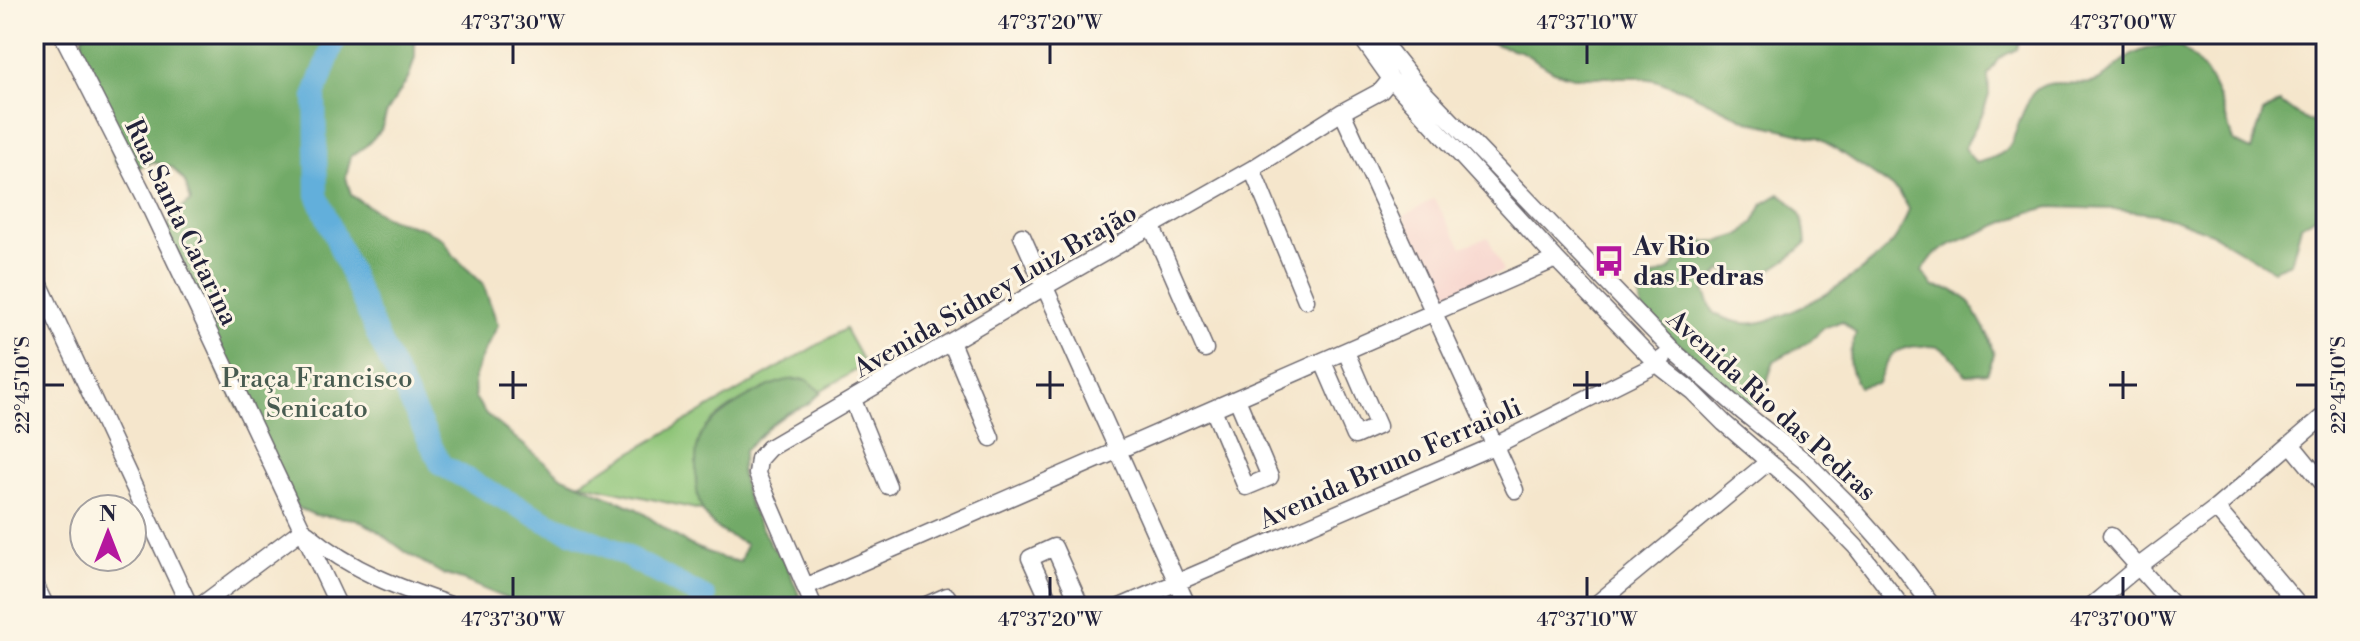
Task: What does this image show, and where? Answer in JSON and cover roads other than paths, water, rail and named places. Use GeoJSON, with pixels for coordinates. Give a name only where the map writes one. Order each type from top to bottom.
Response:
{"type":"FeatureCollection","features":[{"type":"Feature","properties":{"kind":"street","name":"Rua Santa Catarina"},"geometry":{"type":"LineString","coordinates":[[62,34],[146,199],[339,607]]}},
{"type":"Feature","properties":{"kind":"street","name":"Avenida Rio das Pedras"},"geometry":{"type":"LineString","coordinates":[[1359,34],[1391,79],[1556,259],[1657,364],[1693,392],[1798,487],[1856,547],[1902,607]]}},
{"type":"Feature","properties":{"kind":"street","name":"Avenida Rio das Pedras"},"geometry":{"type":"LineString","coordinates":[[1376,34],[1415,83],[1671,349],[1818,474],[1875,534],[1933,607]]}},
{"type":"Feature","properties":{"kind":"street","name":"Avenida Sidney Luiz Brajão"},"geometry":{"type":"LineString","coordinates":[[814,607],[757,474],[759,459],[769,448],[1252,169],[1381,91],[1391,79]]}},
{"type":"Feature","properties":{"kind":"street"},"geometry":{"type":"LineString","coordinates":[[1342,112],[1515,490]]}},
{"type":"Feature","properties":{"kind":"street"},"geometry":{"type":"LineString","coordinates":[[1252,169],[1306,300]]}},
{"type":"Feature","properties":{"kind":"street"},"geometry":{"type":"LineString","coordinates":[[1152,227],[1205,349]]}},
{"type":"Feature","properties":{"kind":"street"},"geometry":{"type":"LineString","coordinates":[[1022,236],[1188,607]]}},
{"type":"Feature","properties":{"kind":"street"},"geometry":{"type":"LineString","coordinates":[[805,587],[1556,259]]}},
{"type":"Feature","properties":{"kind":"street"},"geometry":{"type":"LineString","coordinates":[[34,272],[190,607]]}},
{"type":"Feature","properties":{"kind":"street"},"geometry":{"type":"LineString","coordinates":[[951,342],[991,438]]}},
{"type":"Feature","properties":{"kind":"street","name":"Avenida Bruno Ferraioli"},"geometry":{"type":"LineString","coordinates":[[1120,607],[1496,445],[1657,364],[1671,349]]}},
{"type":"Feature","properties":{"kind":"street"},"geometry":{"type":"LineString","coordinates":[[1323,362],[1355,436],[1378,426],[1346,352]]}},
{"type":"Feature","properties":{"kind":"street"},"geometry":{"type":"LineString","coordinates":[[1213,409],[1246,487],[1270,477],[1237,399]]}},
{"type":"Feature","properties":{"kind":"street"},"geometry":{"type":"LineString","coordinates":[[853,400],[888,486]]}},
{"type":"Feature","properties":{"kind":"street"},"geometry":{"type":"LineString","coordinates":[[2090,607],[2216,508],[2326,414]]}},
{"type":"Feature","properties":{"kind":"street"},"geometry":{"type":"LineString","coordinates":[[2291,444],[2326,487]]}},
{"type":"Feature","properties":{"kind":"street"},"geometry":{"type":"LineString","coordinates":[[1593,607],[1768,462]]}},
{"type":"Feature","properties":{"kind":"street"},"geometry":{"type":"LineString","coordinates":[[2216,508],[2300,607]]}},
{"type":"Feature","properties":{"kind":"street"},"geometry":{"type":"LineString","coordinates":[[199,607],[303,529],[331,553],[391,585],[456,607]]}},
{"type":"Feature","properties":{"kind":"street"},"geometry":{"type":"LineString","coordinates":[[2111,536],[2174,607]]}},
{"type":"Feature","properties":{"kind":"street"},"geometry":{"type":"LineString","coordinates":[[1052,607],[1030,558],[1054,547],[1081,607]]}},
{"type":"Feature","properties":{"kind":"street"},"geometry":{"type":"LineString","coordinates":[[34,582],[46,607]]}},
{"type":"Feature","properties":{"kind":"street"},"geometry":{"type":"LineString","coordinates":[[922,607],[947,596],[952,607]]}},
{"type":"Feature","properties":{"kind":"waterway"},"geometry":{"type":"LineString","coordinates":[[337,34],[315,94],[317,195],[379,339],[441,465],[547,522],[613,549],[705,598],[699,607]]}},
{"type":"Feature","properties":{"kind":"place","name":"Av Rio das Pedras"},"geometry":{"type":"Point","coordinates":[1609,261]}},
{"type":"Feature","properties":{"kind":"park label","name":"Praça Francisco Senicato"},"geometry":{"type":"Point","coordinates":[317,393]}}]}
